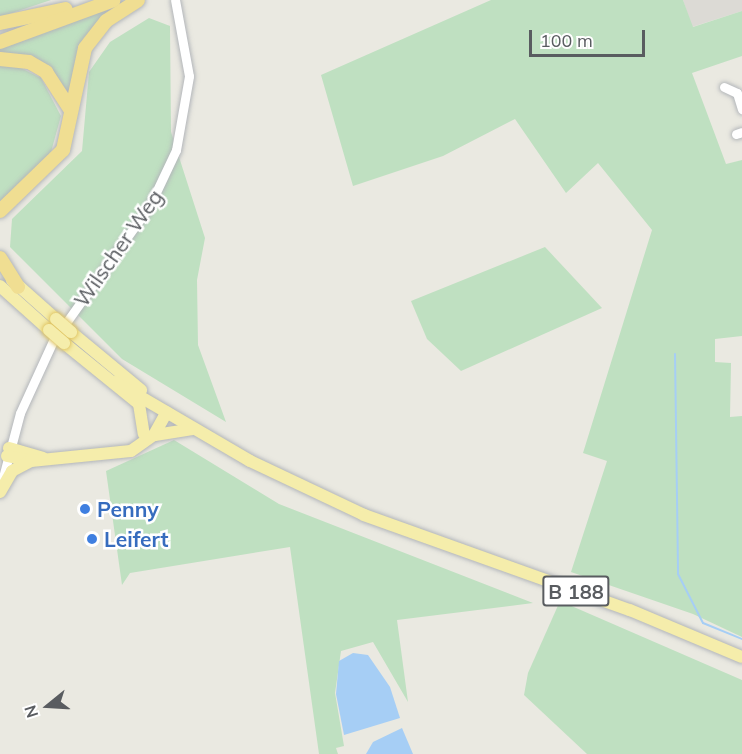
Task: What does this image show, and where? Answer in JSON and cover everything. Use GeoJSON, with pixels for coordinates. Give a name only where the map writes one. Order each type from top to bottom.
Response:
{"type":"FeatureCollection","features":[{"type":"Feature","properties":{"kind":"highway"},"geometry":{"type":"LineString","coordinates":[[0,33],[91,0]]}},
{"type":"Feature","properties":{"kind":"highway"},"geometry":{"type":"LineString","coordinates":[[0,42],[114,0]]}},
{"type":"Feature","properties":{"kind":"highway"},"geometry":{"type":"LineString","coordinates":[[1,211],[58,158],[71,125],[75,79],[85,48],[106,21],[138,0]]}},
{"type":"Feature","properties":{"kind":"highway"},"geometry":{"type":"LineString","coordinates":[[0,23],[66,9]]}},
{"type":"Feature","properties":{"kind":"highway"},"geometry":{"type":"LineString","coordinates":[[0,59],[29,62],[55,80],[69,106],[71,125]]}},
{"type":"Feature","properties":{"kind":"highway"},"geometry":{"type":"LineString","coordinates":[[0,258],[18,287]]}},
{"type":"Feature","properties":{"kind":"main road","name":"B 188"},"geometry":{"type":"LineString","coordinates":[[0,269],[58,331],[71,332],[167,412]]}},
{"type":"Feature","properties":{"kind":"main road","name":"B 188"},"geometry":{"type":"LineString","coordinates":[[0,286],[58,331],[116,382],[194,429],[364,515],[630,610],[742,657]]}},
{"type":"Feature","properties":{"kind":"main road"},"geometry":{"type":"LineString","coordinates":[[116,382],[139,404],[149,435]]}},
{"type":"Feature","properties":{"kind":"main road"},"geometry":{"type":"LineString","coordinates":[[0,493],[12,471],[31,461],[123,454],[149,435],[167,412]]}},
{"type":"Feature","properties":{"kind":"main road"},"geometry":{"type":"LineString","coordinates":[[149,435],[194,429]]}},
{"type":"Feature","properties":{"kind":"main road"},"geometry":{"type":"LineString","coordinates":[[8,452],[47,459]]}},
{"type":"Feature","properties":{"kind":"main road"},"geometry":{"type":"LineString","coordinates":[[8,452],[31,461]]}},
{"type":"Feature","properties":{"kind":"street","name":"Wilscher Weg"},"geometry":{"type":"LineString","coordinates":[[0,493],[8,452],[58,331],[150,205],[176,150],[189,76],[176,1]]}},
{"type":"Feature","properties":{"kind":"street"},"geometry":{"type":"LineString","coordinates":[[724,87],[740,93],[742,109]]}},
{"type":"Feature","properties":{"kind":"shaded area"},"geometry":{"type":"Polygon","coordinates":[[[683,0],[742,0],[742,11],[692,27],[683,0]]]}},
{"type":"Feature","properties":{"kind":"green space"},"geometry":{"type":"Polygon","coordinates":[[[0,0],[51,0],[0,17],[0,0]]]}},
{"type":"Feature","properties":{"kind":"green space"},"geometry":{"type":"Polygon","coordinates":[[[126,0],[101,20],[72,101],[56,76],[0,55],[0,46],[126,0]]]}},
{"type":"Feature","properties":{"kind":"green space"},"geometry":{"type":"Polygon","coordinates":[[[491,0],[683,0],[693,27],[742,11],[742,56],[692,73],[726,164],[742,160],[742,336],[715,339],[715,362],[731,363],[730,417],[742,416],[742,637],[693,614],[571,572],[607,461],[583,453],[652,230],[598,163],[566,193],[515,119],[443,156],[353,186],[321,75],[491,0]]]}},
{"type":"Feature","properties":{"kind":"green space"},"geometry":{"type":"Polygon","coordinates":[[[149,18],[170,26],[171,132],[205,238],[197,280],[198,345],[226,422],[122,359],[10,247],[12,219],[82,151],[89,72],[110,42],[149,18]]]}},
{"type":"Feature","properties":{"kind":"green space"},"geometry":{"type":"Polygon","coordinates":[[[0,66],[19,67],[41,78],[61,116],[51,152],[0,202],[0,66]]]}},
{"type":"Feature","properties":{"kind":"green space"},"geometry":{"type":"Polygon","coordinates":[[[545,247],[602,308],[461,371],[427,339],[411,301],[545,247]]]}},
{"type":"Feature","properties":{"kind":"green space"},"geometry":{"type":"Polygon","coordinates":[[[174,440],[279,504],[533,603],[397,620],[408,702],[373,642],[341,651],[335,693],[344,746],[336,748],[338,754],[319,754],[290,547],[130,573],[122,585],[106,471],[174,440]]]}},
{"type":"Feature","properties":{"kind":"green space"},"geometry":{"type":"Polygon","coordinates":[[[560,601],[742,680],[742,754],[587,754],[524,695],[528,673],[560,601]]]}},
{"type":"Feature","properties":{"kind":"water"},"geometry":{"type":"Polygon","coordinates":[[[353,653],[368,655],[390,687],[400,718],[344,735],[336,694],[339,661],[353,653]]]}},
{"type":"Feature","properties":{"kind":"water"},"geometry":{"type":"Polygon","coordinates":[[[402,728],[413,754],[366,754],[373,742],[402,728]]]}},
{"type":"Feature","properties":{"kind":"waterway"},"geometry":{"type":"LineString","coordinates":[[675,354],[678,574],[703,623],[742,639]]}},
{"type":"Feature","properties":{"kind":"place","name":"Penny"},"geometry":{"type":"Point","coordinates":[85,509]}},
{"type":"Feature","properties":{"kind":"place","name":"Leifert"},"geometry":{"type":"Point","coordinates":[92,539]}}]}
